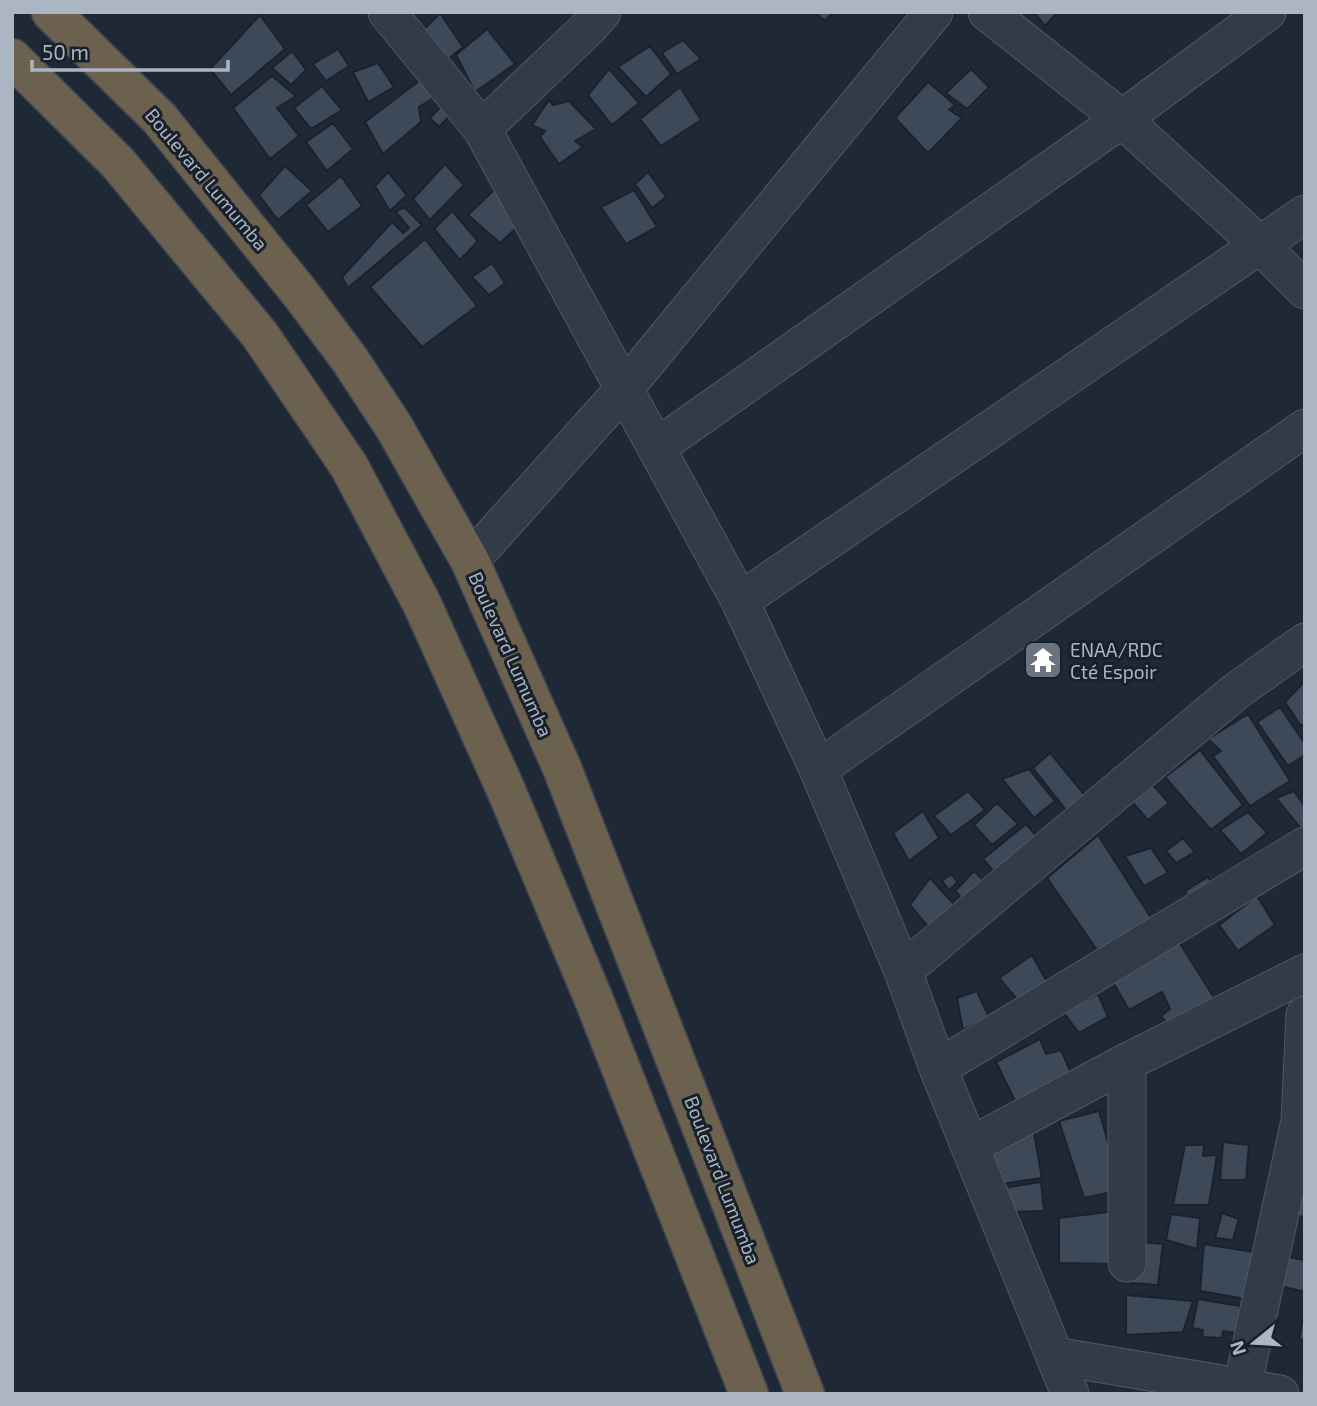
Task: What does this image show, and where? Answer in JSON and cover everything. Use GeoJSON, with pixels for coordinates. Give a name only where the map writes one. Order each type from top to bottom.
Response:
{"type":"FeatureCollection","features":[{"type":"Feature","properties":{"kind":"highway","name":"Boulevard Lumumba"},"geometry":{"type":"LineString","coordinates":[[51,12],[160,119],[300,293],[350,360],[394,427],[470,561],[562,768],[805,1394]]}},
{"type":"Feature","properties":{"kind":"highway"},"geometry":{"type":"LineString","coordinates":[[12,58],[118,163],[260,335],[349,466],[422,604],[506,790],[594,1000],[748,1394]]}},
{"type":"Feature","properties":{"kind":"street"},"geometry":{"type":"LineString","coordinates":[[387,12],[482,129],[740,601],[817,769],[903,971],[938,1068],[1070,1394]]}},
{"type":"Feature","properties":{"kind":"street"},"geometry":{"type":"LineString","coordinates":[[470,561],[625,388],[934,12]]}},
{"type":"Feature","properties":{"kind":"street"},"geometry":{"type":"LineString","coordinates":[[987,12],[1122,119],[1260,245],[1305,290]]}},
{"type":"Feature","properties":{"kind":"street"},"geometry":{"type":"LineString","coordinates":[[657,447],[1122,119],[1266,12]]}},
{"type":"Feature","properties":{"kind":"street"},"geometry":{"type":"LineString","coordinates":[[482,129],[590,17]]}},
{"type":"Feature","properties":{"kind":"street"},"geometry":{"type":"LineString","coordinates":[[740,601],[1305,214]]}},
{"type":"Feature","properties":{"kind":"street"},"geometry":{"type":"LineString","coordinates":[[817,769],[1305,428]]}},
{"type":"Feature","properties":{"kind":"street"},"geometry":{"type":"LineString","coordinates":[[903,971],[1236,692],[1305,642]]}},
{"type":"Feature","properties":{"kind":"street"},"geometry":{"type":"LineString","coordinates":[[938,1068],[1305,846]]}},
{"type":"Feature","properties":{"kind":"street"},"geometry":{"type":"LineString","coordinates":[[970,1146],[1127,1062],[1305,973]]}},
{"type":"Feature","properties":{"kind":"street"},"geometry":{"type":"LineString","coordinates":[[1242,1388],[1300,1121],[1305,1016]]}},
{"type":"Feature","properties":{"kind":"street"},"geometry":{"type":"LineString","coordinates":[[1127,1062],[1128,1263]]}},
{"type":"Feature","properties":{"kind":"street"},"geometry":{"type":"LineString","coordinates":[[1055,1356],[1190,1386],[1242,1388],[1280,1394]]}},
{"type":"Feature","properties":{"kind":"building"},"geometry":{"type":"Polygon","coordinates":[[[815,12],[833,12],[825,21],[815,12]]]}},
{"type":"Feature","properties":{"kind":"building"},"geometry":{"type":"Polygon","coordinates":[[[1034,12],[1058,12],[1045,26],[1034,12]]]}},
{"type":"Feature","properties":{"kind":"building"},"geometry":{"type":"Polygon","coordinates":[[[440,13],[463,47],[447,60],[423,30],[440,13]]]}},
{"type":"Feature","properties":{"kind":"building"},"geometry":{"type":"Polygon","coordinates":[[[260,15],[285,49],[231,95],[210,69],[260,15]]]}},
{"type":"Feature","properties":{"kind":"building"},"geometry":{"type":"Polygon","coordinates":[[[487,29],[515,64],[475,92],[456,55],[487,29]]]}},
{"type":"Feature","properties":{"kind":"building"},"geometry":{"type":"Polygon","coordinates":[[[683,40],[701,59],[677,74],[662,53],[683,40]]]}},
{"type":"Feature","properties":{"kind":"building"},"geometry":{"type":"Polygon","coordinates":[[[650,46],[671,74],[646,97],[618,67],[650,46]]]}},
{"type":"Feature","properties":{"kind":"building"},"geometry":{"type":"Polygon","coordinates":[[[338,49],[349,66],[326,81],[313,64],[338,49]]]}},
{"type":"Feature","properties":{"kind":"building"},"geometry":{"type":"Polygon","coordinates":[[[292,51],[306,70],[291,85],[272,68],[292,51]]]}},
{"type":"Feature","properties":{"kind":"building"},"geometry":{"type":"Polygon","coordinates":[[[378,63],[394,87],[368,102],[353,72],[378,63]]]}},
{"type":"Feature","properties":{"kind":"building"},"geometry":{"type":"Polygon","coordinates":[[[609,69],[639,103],[612,125],[588,95],[609,69]]]}},
{"type":"Feature","properties":{"kind":"building"},"geometry":{"type":"Polygon","coordinates":[[[971,69],[989,87],[967,109],[946,93],[971,69]]]}},
{"type":"Feature","properties":{"kind":"building"},"geometry":{"type":"Polygon","coordinates":[[[272,76],[296,96],[277,108],[299,136],[270,159],[233,108],[272,76]]]}},
{"type":"Feature","properties":{"kind":"building"},"geometry":{"type":"Polygon","coordinates":[[[423,78],[437,96],[419,107],[421,122],[383,154],[365,122],[423,78]]]}},
{"type":"Feature","properties":{"kind":"building"},"geometry":{"type":"Polygon","coordinates":[[[928,82],[955,105],[949,110],[962,118],[928,153],[895,118],[928,82]]]}},
{"type":"Feature","properties":{"kind":"building"},"geometry":{"type":"Polygon","coordinates":[[[322,86],[342,110],[311,129],[294,108],[322,86]]]}},
{"type":"Feature","properties":{"kind":"building"},"geometry":{"type":"Polygon","coordinates":[[[680,87],[701,120],[661,146],[640,119],[680,87]]]}},
{"type":"Feature","properties":{"kind":"building"},"geometry":{"type":"Polygon","coordinates":[[[549,100],[553,105],[569,101],[596,129],[575,141],[583,147],[559,164],[540,137],[545,131],[532,125],[549,100]]]}},
{"type":"Feature","properties":{"kind":"building"},"geometry":{"type":"Polygon","coordinates":[[[444,103],[452,113],[439,127],[430,118],[444,103]]]}},
{"type":"Feature","properties":{"kind":"building"},"geometry":{"type":"Polygon","coordinates":[[[333,123],[353,149],[327,171],[306,142],[333,123]]]}},
{"type":"Feature","properties":{"kind":"building"},"geometry":{"type":"Polygon","coordinates":[[[445,164],[464,185],[430,220],[413,199],[445,164]]]}},
{"type":"Feature","properties":{"kind":"building"},"geometry":{"type":"Polygon","coordinates":[[[285,166],[312,191],[278,220],[259,195],[285,166]]]}},
{"type":"Feature","properties":{"kind":"building"},"geometry":{"type":"Polygon","coordinates":[[[388,172],[407,195],[390,211],[375,186],[388,172]]]}},
{"type":"Feature","properties":{"kind":"building"},"geometry":{"type":"Polygon","coordinates":[[[648,172],[666,197],[652,208],[635,184],[648,172]]]}},
{"type":"Feature","properties":{"kind":"building"},"geometry":{"type":"Polygon","coordinates":[[[341,176],[362,206],[328,232],[306,205],[341,176]]]}},
{"type":"Feature","properties":{"kind":"building"},"geometry":{"type":"Polygon","coordinates":[[[496,188],[524,221],[500,243],[468,215],[496,188]]]}},
{"type":"Feature","properties":{"kind":"building"},"geometry":{"type":"Polygon","coordinates":[[[634,190],[657,227],[626,244],[601,207],[634,190]]]}},
{"type":"Feature","properties":{"kind":"building"},"geometry":{"type":"Polygon","coordinates":[[[404,207],[422,225],[348,288],[342,277],[392,222],[403,233],[409,228],[396,212],[404,207]]]}},
{"type":"Feature","properties":{"kind":"building"},"geometry":{"type":"Polygon","coordinates":[[[452,211],[478,241],[460,260],[434,229],[452,211]]]}},
{"type":"Feature","properties":{"kind":"building"},"geometry":{"type":"Polygon","coordinates":[[[425,239],[477,306],[422,347],[370,287],[425,239]]]}},
{"type":"Feature","properties":{"kind":"building"},"geometry":{"type":"Polygon","coordinates":[[[492,263],[505,283],[489,295],[472,277],[492,263]]]}},
{"type":"Feature","properties":{"kind":"building"},"geometry":{"type":"Polygon","coordinates":[[[1303,683],[1305,724],[1301,726],[1285,702],[1303,683]]]}},
{"type":"Feature","properties":{"kind":"building"},"geometry":{"type":"Polygon","coordinates":[[[1280,707],[1305,744],[1305,755],[1288,766],[1257,722],[1280,707]]]}},
{"type":"Feature","properties":{"kind":"building"},"geometry":{"type":"Polygon","coordinates":[[[1248,714],[1290,781],[1250,806],[1213,756],[1221,751],[1208,739],[1248,714]]]}},
{"type":"Feature","properties":{"kind":"building"},"geometry":{"type":"Polygon","coordinates":[[[1200,750],[1243,805],[1211,830],[1165,777],[1200,750]]]}},
{"type":"Feature","properties":{"kind":"building"},"geometry":{"type":"Polygon","coordinates":[[[1050,753],[1088,799],[1070,815],[1033,768],[1050,753]]]}},
{"type":"Feature","properties":{"kind":"building"},"geometry":{"type":"Polygon","coordinates":[[[1029,769],[1055,801],[1034,818],[1002,779],[1029,769]]]}},
{"type":"Feature","properties":{"kind":"building"},"geometry":{"type":"Polygon","coordinates":[[[1153,785],[1169,803],[1148,820],[1132,802],[1153,785]]]}},
{"type":"Feature","properties":{"kind":"building"},"geometry":{"type":"Polygon","coordinates":[[[968,791],[985,810],[951,835],[934,816],[968,791]]]}},
{"type":"Feature","properties":{"kind":"building"},"geometry":{"type":"Polygon","coordinates":[[[1294,791],[1305,807],[1305,828],[1302,830],[1276,798],[1294,791]]]}},
{"type":"Feature","properties":{"kind":"building"},"geometry":{"type":"Polygon","coordinates":[[[997,803],[1018,824],[992,845],[974,825],[997,803]]]}},
{"type":"Feature","properties":{"kind":"building"},"geometry":{"type":"Polygon","coordinates":[[[923,811],[939,838],[909,861],[893,833],[923,811]]]}},
{"type":"Feature","properties":{"kind":"building"},"geometry":{"type":"Polygon","coordinates":[[[1248,812],[1267,833],[1241,854],[1220,830],[1248,812]]]}},
{"type":"Feature","properties":{"kind":"building"},"geometry":{"type":"Polygon","coordinates":[[[1026,824],[1043,843],[1001,880],[983,859],[1026,824]]]}},
{"type":"Feature","properties":{"kind":"building"},"geometry":{"type":"Polygon","coordinates":[[[1098,835],[1155,924],[1104,960],[1047,878],[1098,835]]]}},
{"type":"Feature","properties":{"kind":"building"},"geometry":{"type":"Polygon","coordinates":[[[1183,838],[1195,852],[1176,863],[1166,851],[1183,838]]]}},
{"type":"Feature","properties":{"kind":"building"},"geometry":{"type":"Polygon","coordinates":[[[1151,848],[1168,873],[1144,886],[1125,856],[1151,848]]]}},
{"type":"Feature","properties":{"kind":"building"},"geometry":{"type":"Polygon","coordinates":[[[974,871],[993,890],[971,908],[955,891],[974,871]]]}},
{"type":"Feature","properties":{"kind":"building"},"geometry":{"type":"Polygon","coordinates":[[[951,874],[958,882],[949,890],[942,881],[951,874]]]}},
{"type":"Feature","properties":{"kind":"building"},"geometry":{"type":"Polygon","coordinates":[[[1208,877],[1219,894],[1194,908],[1185,891],[1208,877]]]}},
{"type":"Feature","properties":{"kind":"building"},"geometry":{"type":"Polygon","coordinates":[[[930,878],[962,913],[934,934],[910,905],[930,878]]]}},
{"type":"Feature","properties":{"kind":"building"},"geometry":{"type":"Polygon","coordinates":[[[1257,896],[1275,925],[1238,951],[1219,925],[1257,896]]]}},
{"type":"Feature","properties":{"kind":"building"},"geometry":{"type":"Polygon","coordinates":[[[1179,942],[1220,1007],[1174,1032],[1161,1016],[1170,1009],[1162,992],[1129,1010],[1113,982],[1179,942]]]}},
{"type":"Feature","properties":{"kind":"building"},"geometry":{"type":"Polygon","coordinates":[[[1032,955],[1051,989],[1022,1005],[999,978],[1032,955]]]}},
{"type":"Feature","properties":{"kind":"building"},"geometry":{"type":"Polygon","coordinates":[[[977,991],[989,1017],[963,1030],[957,998],[977,991]]]}},
{"type":"Feature","properties":{"kind":"building"},"geometry":{"type":"Polygon","coordinates":[[[1098,994],[1108,1017],[1079,1033],[1063,1012],[1098,994]]]}},
{"type":"Feature","properties":{"kind":"building"},"geometry":{"type":"Polygon","coordinates":[[[1040,1039],[1046,1054],[1061,1050],[1071,1073],[1016,1103],[996,1062],[1040,1039]]]}},
{"type":"Feature","properties":{"kind":"building"},"geometry":{"type":"Polygon","coordinates":[[[1099,1111],[1122,1190],[1084,1198],[1059,1121],[1099,1111]]]}},
{"type":"Feature","properties":{"kind":"building"},"geometry":{"type":"Polygon","coordinates":[[[1033,1128],[1042,1178],[994,1185],[984,1145],[1033,1128]]]}},
{"type":"Feature","properties":{"kind":"building"},"geometry":{"type":"Polygon","coordinates":[[[1223,1142],[1249,1145],[1246,1180],[1220,1180],[1223,1142]]]}},
{"type":"Feature","properties":{"kind":"building"},"geometry":{"type":"Polygon","coordinates":[[[1185,1145],[1204,1145],[1203,1156],[1217,1155],[1209,1205],[1173,1205],[1185,1145]]]}},
{"type":"Feature","properties":{"kind":"building"},"geometry":{"type":"Polygon","coordinates":[[[1305,1179],[1305,1217],[1298,1216],[1305,1179]]]}},
{"type":"Feature","properties":{"kind":"building"},"geometry":{"type":"Polygon","coordinates":[[[1041,1182],[1044,1211],[1007,1212],[997,1189],[1041,1182]]]}},
{"type":"Feature","properties":{"kind":"building"},"geometry":{"type":"Polygon","coordinates":[[[1116,1211],[1117,1264],[1059,1263],[1059,1218],[1116,1211]]]}},
{"type":"Feature","properties":{"kind":"building"},"geometry":{"type":"Polygon","coordinates":[[[1222,1213],[1239,1219],[1233,1240],[1215,1238],[1222,1213]]]}},
{"type":"Feature","properties":{"kind":"building"},"geometry":{"type":"Polygon","coordinates":[[[1171,1214],[1200,1218],[1197,1249],[1166,1240],[1171,1214]]]}},
{"type":"Feature","properties":{"kind":"building"},"geometry":{"type":"Polygon","coordinates":[[[1133,1241],[1163,1244],[1158,1285],[1132,1283],[1133,1241]]]}},
{"type":"Feature","properties":{"kind":"building"},"geometry":{"type":"Polygon","coordinates":[[[1204,1244],[1259,1253],[1252,1300],[1200,1291],[1204,1244]]]}},
{"type":"Feature","properties":{"kind":"building"},"geometry":{"type":"Polygon","coordinates":[[[1288,1257],[1305,1260],[1305,1292],[1280,1286],[1288,1257]]]}},
{"type":"Feature","properties":{"kind":"building"},"geometry":{"type":"Polygon","coordinates":[[[1126,1295],[1193,1301],[1183,1332],[1126,1335],[1126,1295]]]}},
{"type":"Feature","properties":{"kind":"building"},"geometry":{"type":"Polygon","coordinates":[[[1198,1299],[1240,1306],[1238,1333],[1223,1331],[1222,1338],[1202,1337],[1203,1330],[1192,1328],[1198,1299]]]}},
{"type":"Feature","properties":{"kind":"building"},"geometry":{"type":"Polygon","coordinates":[[[1303,1317],[1305,1318],[1305,1340],[1299,1339],[1303,1317]]]}},
{"type":"Feature","properties":{"kind":"place","name":"ENAA/RDC Cté Espoir"},"geometry":{"type":"Point","coordinates":[1043,660]}}]}
